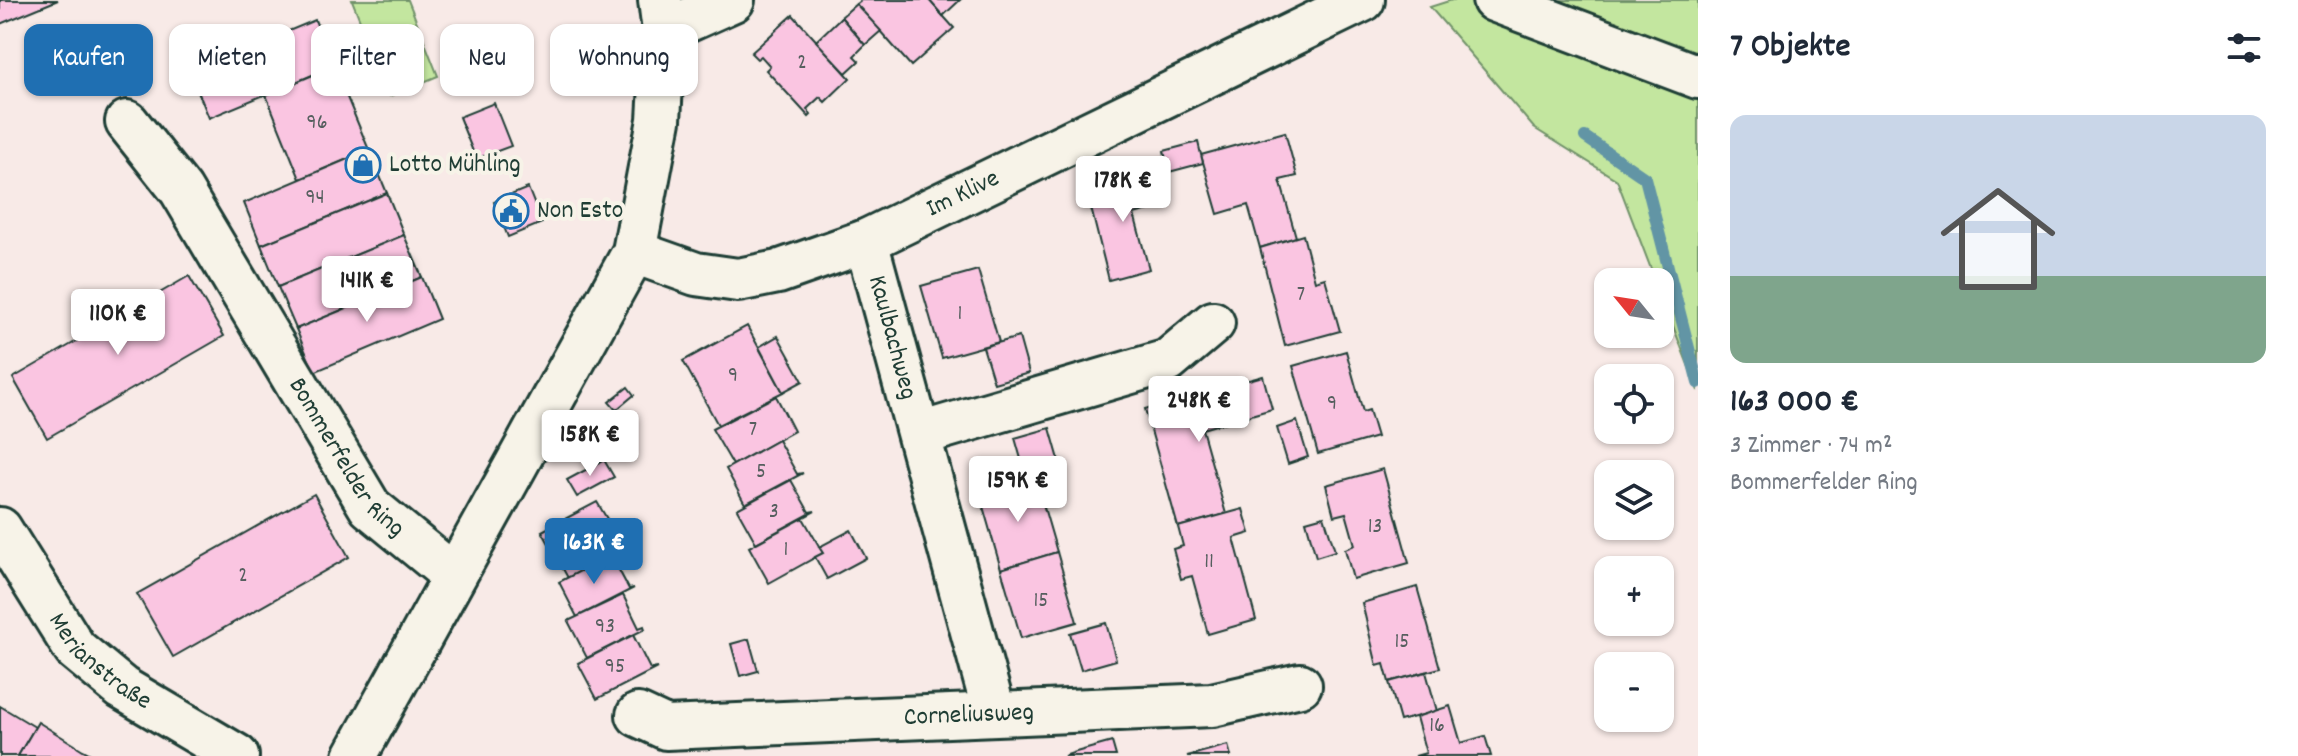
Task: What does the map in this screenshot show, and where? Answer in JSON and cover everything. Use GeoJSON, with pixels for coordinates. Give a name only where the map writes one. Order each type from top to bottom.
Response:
{"type":"FeatureCollection","features":[{"type":"Feature","properties":{"kind":"street"},"geometry":{"type":"LineString","coordinates":[[355,756],[634,252],[659,120],[662,15],[733,0]]}},
{"type":"Feature","properties":{"kind":"street","name":"Im Klive"},"geometry":{"type":"LineString","coordinates":[[634,252],[696,274],[738,280],[778,272],[866,241],[1363,0]]}},
{"type":"Feature","properties":{"kind":"street"},"geometry":{"type":"LineString","coordinates":[[1494,0],[1698,77]]}},
{"type":"Feature","properties":{"kind":"street","name":"Bommerfelder Ring"},"geometry":{"type":"LineString","coordinates":[[127,122],[181,190],[370,507],[453,575]]}},
{"type":"Feature","properties":{"kind":"street","name":"Kaulbachweg"},"geometry":{"type":"LineString","coordinates":[[866,241],[994,712]]}},
{"type":"Feature","properties":{"kind":"street","name":"Kaulbachweg"},"geometry":{"type":"LineString","coordinates":[[920,434],[1168,361],[1213,323]]}},
{"type":"Feature","properties":{"kind":"street","name":"Merianstraße"},"geometry":{"type":"LineString","coordinates":[[0,529],[75,649],[122,688],[237,756]]}},
{"type":"Feature","properties":{"kind":"street","name":"Corneliusweg"},"geometry":{"type":"LineString","coordinates":[[638,715],[666,728],[1212,705],[1300,685]]}},
{"type":"Feature","properties":{"kind":"green space"},"geometry":{"type":"Polygon","coordinates":[[[352,0],[408,0],[417,24],[362,24],[352,0]]]}},
{"type":"Feature","properties":{"kind":"green space"},"geometry":{"type":"Polygon","coordinates":[[[1452,0],[1698,0],[1698,391],[1674,328],[1674,268],[1651,268],[1617,180],[1534,128],[1430,7],[1452,0]]]}},
{"type":"Feature","properties":{"kind":"green space"},"geometry":{"type":"Polygon","coordinates":[[[424,41],[438,76],[424,82],[424,41]]]}},
{"type":"Feature","properties":{"kind":"building"},"geometry":{"type":"Polygon","coordinates":[[[0,0],[58,0],[0,24],[0,0]]]}},
{"type":"Feature","properties":{"kind":"building"},"geometry":{"type":"Polygon","coordinates":[[[861,0],[929,0],[954,28],[911,66],[856,4],[861,0]]]}},
{"type":"Feature","properties":{"kind":"building"},"geometry":{"type":"Polygon","coordinates":[[[929,0],[960,0],[943,16],[929,0]]]}},
{"type":"Feature","properties":{"kind":"building"},"geometry":{"type":"Polygon","coordinates":[[[856,4],[881,31],[865,45],[841,17],[856,4]]]}},
{"type":"Feature","properties":{"kind":"building"},"geometry":{"type":"Polygon","coordinates":[[[793,15],[850,78],[825,102],[820,97],[807,109],[811,115],[809,117],[766,70],[770,66],[761,56],[757,59],[751,53],[793,15]]]}},
{"type":"Feature","properties":{"kind":"building"},"geometry":{"type":"Polygon","coordinates":[[[841,17],[865,45],[854,56],[859,61],[846,73],[816,41],[841,17]]]}},
{"type":"Feature","properties":{"kind":"building"},"geometry":{"type":"Polygon","coordinates":[[[315,20],[317,24],[311,24],[311,76],[295,82],[295,28],[315,20]]]}},
{"type":"Feature","properties":{"kind":"building"},"geometry":{"type":"Polygon","coordinates":[[[311,76],[311,96],[346,96],[369,150],[300,179],[266,96],[295,96],[295,83],[311,76]]]}},
{"type":"Feature","properties":{"kind":"building"},"geometry":{"type":"Polygon","coordinates":[[[200,96],[262,96],[209,118],[200,96]]]}},
{"type":"Feature","properties":{"kind":"building"},"geometry":{"type":"Polygon","coordinates":[[[494,103],[511,146],[476,159],[459,117],[494,103]]]}},
{"type":"Feature","properties":{"kind":"building"},"geometry":{"type":"Polygon","coordinates":[[[1285,132],[1297,176],[1280,180],[1296,237],[1260,248],[1248,205],[1218,214],[1201,155],[1285,132]]]}},
{"type":"Feature","properties":{"kind":"building"},"geometry":{"type":"Polygon","coordinates":[[[1198,142],[1203,163],[1169,172],[1164,151],[1198,142]]]}},
{"type":"Feature","properties":{"kind":"building"},"geometry":{"type":"Polygon","coordinates":[[[369,150],[387,193],[261,245],[244,203],[369,150]]]}},
{"type":"Feature","properties":{"kind":"building"},"geometry":{"type":"Polygon","coordinates":[[[1151,175],[1160,207],[1134,214],[1149,269],[1109,280],[1088,196],[1083,194],[1151,175]]]}},
{"type":"Feature","properties":{"kind":"building","name":"Non Esto"},"geometry":{"type":"Polygon","coordinates":[[[528,188],[542,223],[508,237],[494,202],[528,188]]]}},
{"type":"Feature","properties":{"kind":"building"},"geometry":{"type":"Polygon","coordinates":[[[387,193],[404,235],[278,287],[261,245],[387,193]]]}},
{"type":"Feature","properties":{"kind":"building"},"geometry":{"type":"Polygon","coordinates":[[[404,235],[422,277],[296,329],[278,287],[404,235]]]}},
{"type":"Feature","properties":{"kind":"building"},"geometry":{"type":"Polygon","coordinates":[[[1303,235],[1315,281],[1325,278],[1340,331],[1285,346],[1260,248],[1303,235]]]}},
{"type":"Feature","properties":{"kind":"building"},"geometry":{"type":"Polygon","coordinates":[[[978,270],[999,342],[942,358],[921,286],[978,270]]]}},
{"type":"Feature","properties":{"kind":"building"},"geometry":{"type":"Polygon","coordinates":[[[189,276],[224,336],[47,438],[13,378],[189,276]]]}},
{"type":"Feature","properties":{"kind":"building"},"geometry":{"type":"Polygon","coordinates":[[[422,277],[439,319],[314,372],[296,329],[422,277]]]}},
{"type":"Feature","properties":{"kind":"building"},"geometry":{"type":"Polygon","coordinates":[[[747,326],[783,392],[718,425],[683,361],[747,326]]]}},
{"type":"Feature","properties":{"kind":"building"},"geometry":{"type":"Polygon","coordinates":[[[778,336],[803,381],[783,392],[759,347],[778,336]]]}},
{"type":"Feature","properties":{"kind":"building"},"geometry":{"type":"Polygon","coordinates":[[[1019,337],[1029,373],[994,383],[983,347],[1019,337]]]}},
{"type":"Feature","properties":{"kind":"building"},"geometry":{"type":"Polygon","coordinates":[[[1346,351],[1363,412],[1369,410],[1377,437],[1318,454],[1293,366],[1346,351]]]}},
{"type":"Feature","properties":{"kind":"building"},"geometry":{"type":"Polygon","coordinates":[[[1263,376],[1272,409],[1202,429],[1226,514],[1178,527],[1145,409],[1263,376]]]}},
{"type":"Feature","properties":{"kind":"building"},"geometry":{"type":"Polygon","coordinates":[[[628,387],[634,395],[616,410],[609,402],[628,387]]]}},
{"type":"Feature","properties":{"kind":"building"},"geometry":{"type":"Polygon","coordinates":[[[776,396],[794,431],[733,465],[712,429],[776,396]]]}},
{"type":"Feature","properties":{"kind":"building"},"geometry":{"type":"Polygon","coordinates":[[[1297,421],[1308,457],[1288,464],[1277,428],[1297,421]]]}},
{"type":"Feature","properties":{"kind":"building"},"geometry":{"type":"Polygon","coordinates":[[[1050,428],[1060,463],[1025,473],[1015,438],[1050,428]]]}},
{"type":"Feature","properties":{"kind":"building"},"geometry":{"type":"Polygon","coordinates":[[[778,440],[797,474],[803,473],[745,504],[726,469],[778,440]]]}},
{"type":"Feature","properties":{"kind":"building"},"geometry":{"type":"Polygon","coordinates":[[[604,460],[614,477],[577,497],[567,480],[604,460]]]}},
{"type":"Feature","properties":{"kind":"building"},"geometry":{"type":"Polygon","coordinates":[[[1383,469],[1409,563],[1353,579],[1345,549],[1355,545],[1346,513],[1334,516],[1326,485],[1383,469]]]}},
{"type":"Feature","properties":{"kind":"building"},"geometry":{"type":"Polygon","coordinates":[[[791,480],[809,512],[815,511],[756,543],[737,509],[791,480]]]}},
{"type":"Feature","properties":{"kind":"building"},"geometry":{"type":"Polygon","coordinates":[[[1036,480],[1057,552],[1001,569],[980,496],[1036,480]]]}},
{"type":"Feature","properties":{"kind":"building"},"geometry":{"type":"Polygon","coordinates":[[[314,494],[349,557],[173,657],[137,594],[314,494]]]}},
{"type":"Feature","properties":{"kind":"building"},"geometry":{"type":"Polygon","coordinates":[[[597,502],[625,549],[568,578],[542,531],[597,502]]]}},
{"type":"Feature","properties":{"kind":"building"},"geometry":{"type":"Polygon","coordinates":[[[1243,509],[1250,533],[1234,538],[1256,620],[1208,634],[1192,576],[1181,579],[1173,549],[1183,546],[1178,527],[1243,509]]]}},
{"type":"Feature","properties":{"kind":"building"},"geometry":{"type":"Polygon","coordinates":[[[1324,516],[1335,551],[1316,557],[1306,521],[1324,516]]]}},
{"type":"Feature","properties":{"kind":"building"},"geometry":{"type":"Polygon","coordinates":[[[803,518],[823,553],[769,583],[749,547],[803,518]]]}},
{"type":"Feature","properties":{"kind":"building"},"geometry":{"type":"Polygon","coordinates":[[[851,530],[866,558],[827,579],[815,557],[823,553],[819,547],[851,530]]]}},
{"type":"Feature","properties":{"kind":"building"},"geometry":{"type":"Polygon","coordinates":[[[1057,552],[1077,622],[1021,638],[1001,569],[1057,552]]]}},
{"type":"Feature","properties":{"kind":"building"},"geometry":{"type":"Polygon","coordinates":[[[611,555],[629,589],[634,588],[577,617],[559,582],[611,555]]]}},
{"type":"Feature","properties":{"kind":"building"},"geometry":{"type":"Polygon","coordinates":[[[1417,587],[1440,668],[1389,682],[1384,664],[1377,666],[1362,603],[1417,587]]]}},
{"type":"Feature","properties":{"kind":"building"},"geometry":{"type":"Polygon","coordinates":[[[623,595],[639,628],[644,626],[645,629],[587,658],[568,621],[623,595]]]}},
{"type":"Feature","properties":{"kind":"building"},"geometry":{"type":"Polygon","coordinates":[[[1106,623],[1116,660],[1081,670],[1070,633],[1106,623]]]}},
{"type":"Feature","properties":{"kind":"building"},"geometry":{"type":"Polygon","coordinates":[[[633,635],[650,669],[657,668],[597,699],[578,663],[633,635]]]}},
{"type":"Feature","properties":{"kind":"building"},"geometry":{"type":"Polygon","coordinates":[[[749,639],[758,671],[740,676],[731,644],[749,639]]]}},
{"type":"Feature","properties":{"kind":"building"},"geometry":{"type":"Polygon","coordinates":[[[1426,672],[1437,711],[1400,721],[1389,682],[1426,672]]]}},
{"type":"Feature","properties":{"kind":"building"},"geometry":{"type":"Polygon","coordinates":[[[0,706],[35,727],[18,756],[0,756],[0,706]]]}},
{"type":"Feature","properties":{"kind":"building"},"geometry":{"type":"Polygon","coordinates":[[[1450,706],[1461,743],[1485,736],[1491,756],[1415,756],[1426,753],[1416,717],[1450,706]]]}},
{"type":"Feature","properties":{"kind":"building"},"geometry":{"type":"Polygon","coordinates":[[[38,722],[83,750],[94,756],[18,756],[38,722]]]}},
{"type":"Feature","properties":{"kind":"building"},"geometry":{"type":"Polygon","coordinates":[[[1112,742],[1116,756],[1064,756],[1076,752],[1112,742]]]}},
{"type":"Feature","properties":{"kind":"building"},"geometry":{"type":"Polygon","coordinates":[[[1228,745],[1231,756],[1187,756],[1195,754],[1228,745]]]}},
{"type":"Feature","properties":{"kind":"waterway"},"geometry":{"type":"LineString","coordinates":[[1585,137],[1645,178],[1698,383]]}},
{"type":"Feature","properties":{"kind":"place","name":"Lotto Mühling"},"geometry":{"type":"Point","coordinates":[363,165]}},
{"type":"Feature","properties":{"kind":"place","name":"Non Esto"},"geometry":{"type":"Point","coordinates":[511,211]}}]}
